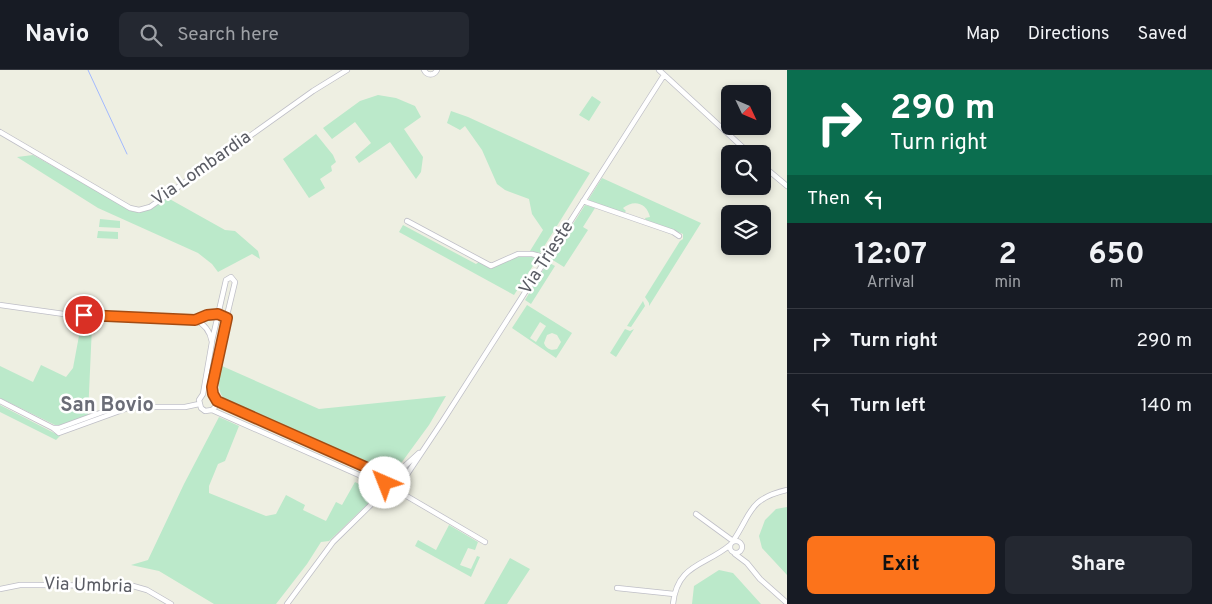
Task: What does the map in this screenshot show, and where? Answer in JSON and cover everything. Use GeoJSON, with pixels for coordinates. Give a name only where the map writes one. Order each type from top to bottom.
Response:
{"type":"FeatureCollection","features":[{"type":"Feature","properties":{"kind":"street","name":"Via Lombardia"},"geometry":{"type":"LineString","coordinates":[[0,132],[130,208],[143,209],[150,206],[313,91],[347,70]]}},
{"type":"Feature","properties":{"kind":"street"},"geometry":{"type":"LineString","coordinates":[[424,70],[430,75],[435,74],[437,70]]}},
{"type":"Feature","properties":{"kind":"street"},"geometry":{"type":"LineString","coordinates":[[658,70],[740,145]]}},
{"type":"Feature","properties":{"kind":"street","name":"Via Trieste"},"geometry":{"type":"LineString","coordinates":[[430,441],[664,75]]}},
{"type":"Feature","properties":{"kind":"street"},"geometry":{"type":"LineString","coordinates":[[771,173],[787,186]]}},
{"type":"Feature","properties":{"kind":"street"},"geometry":{"type":"LineString","coordinates":[[583,201],[673,232],[679,236]]}},
{"type":"Feature","properties":{"kind":"street"},"geometry":{"type":"LineString","coordinates":[[407,221],[491,266],[518,254],[532,254],[547,258]]}},
{"type":"Feature","properties":{"kind":"street"},"geometry":{"type":"LineString","coordinates":[[199,404],[203,394],[226,280],[231,277],[235,282],[212,378],[213,394],[217,401],[388,477],[395,475],[411,462],[430,441]]}},
{"type":"Feature","properties":{"kind":"street"},"geometry":{"type":"LineString","coordinates":[[0,305],[71,314],[195,320],[207,315],[218,314],[227,318]]}},
{"type":"Feature","properties":{"kind":"street"},"geometry":{"type":"LineString","coordinates":[[195,320],[206,327],[212,342]]}},
{"type":"Feature","properties":{"kind":"street"},"geometry":{"type":"LineString","coordinates":[[203,394],[213,394]]}},
{"type":"Feature","properties":{"kind":"street"},"geometry":{"type":"LineString","coordinates":[[0,401],[60,433],[128,408],[142,406],[185,408],[199,404]]}},
{"type":"Feature","properties":{"kind":"street"},"geometry":{"type":"LineString","coordinates":[[212,410],[216,406],[217,401]]}},
{"type":"Feature","properties":{"kind":"street"},"geometry":{"type":"LineString","coordinates":[[199,404],[205,411],[212,410],[360,474],[377,487],[393,492],[398,491],[485,542]]}},
{"type":"Feature","properties":{"kind":"street"},"geometry":{"type":"LineString","coordinates":[[398,491],[430,441]]}},
{"type":"Feature","properties":{"kind":"street"},"geometry":{"type":"LineString","coordinates":[[395,475],[402,482]]}},
{"type":"Feature","properties":{"kind":"street"},"geometry":{"type":"LineString","coordinates":[[387,490],[385,483],[388,477]]}},
{"type":"Feature","properties":{"kind":"street"},"geometry":{"type":"LineString","coordinates":[[287,604],[333,542],[387,490]]}},
{"type":"Feature","properties":{"kind":"street"},"geometry":{"type":"LineString","coordinates":[[787,490],[774,493],[762,499],[753,507],[731,543],[730,550],[747,563],[771,590],[787,603]]}},
{"type":"Feature","properties":{"kind":"street"},"geometry":{"type":"LineString","coordinates":[[696,514],[731,543]]}},
{"type":"Feature","properties":{"kind":"street"},"geometry":{"type":"LineString","coordinates":[[741,526],[740,534],[747,563]]}},
{"type":"Feature","properties":{"kind":"street"},"geometry":{"type":"LineString","coordinates":[[673,604],[678,584],[690,568],[731,543],[737,541],[742,546]]}},
{"type":"Feature","properties":{"kind":"street"},"geometry":{"type":"LineString","coordinates":[[714,555],[740,552],[742,546]]}},
{"type":"Feature","properties":{"kind":"street","name":"Via Umbria"},"geometry":{"type":"LineString","coordinates":[[0,589],[20,585],[133,586],[147,590],[171,604]]}},
{"type":"Feature","properties":{"kind":"street"},"geometry":{"type":"LineString","coordinates":[[617,588],[674,594]]}},
{"type":"Feature","properties":{"kind":"green space"},"geometry":{"type":"Polygon","coordinates":[[[378,95],[396,98],[415,106],[421,117],[404,129],[423,157],[421,172],[416,179],[390,142],[359,163],[355,157],[371,143],[355,122],[332,139],[323,128],[360,101],[378,95]]]}},
{"type":"Feature","properties":{"kind":"green space"},"geometry":{"type":"Polygon","coordinates":[[[592,96],[601,102],[589,121],[579,115],[592,96]]]}},
{"type":"Feature","properties":{"kind":"green space"},"geometry":{"type":"Polygon","coordinates":[[[451,111],[590,173],[540,253],[530,251],[543,230],[532,214],[529,199],[505,190],[497,184],[482,150],[465,126],[460,130],[447,123],[451,111]]]}},
{"type":"Feature","properties":{"kind":"green space"},"geometry":{"type":"Polygon","coordinates":[[[316,134],[333,155],[336,162],[331,166],[332,171],[320,179],[325,188],[309,198],[283,159],[316,134]]]}},
{"type":"Feature","properties":{"kind":"green space"},"geometry":{"type":"Polygon","coordinates":[[[33,155],[134,212],[147,210],[166,197],[225,230],[235,231],[258,251],[260,259],[252,254],[218,272],[212,264],[198,253],[98,208],[17,157],[33,155]]]}},
{"type":"Feature","properties":{"kind":"green space"},"geometry":{"type":"Polygon","coordinates":[[[602,178],[701,223],[649,306],[645,297],[683,239],[683,234],[646,220],[645,218],[650,217],[646,208],[640,204],[627,205],[623,208],[626,211],[624,213],[588,200],[602,178]]]}},
{"type":"Feature","properties":{"kind":"green space"},"geometry":{"type":"Polygon","coordinates":[[[585,205],[595,208],[583,227],[588,230],[564,267],[551,259],[585,205]]]}},
{"type":"Feature","properties":{"kind":"green space"},"geometry":{"type":"Polygon","coordinates":[[[100,219],[120,221],[120,228],[99,227],[100,219]]]}},
{"type":"Feature","properties":{"kind":"green space"},"geometry":{"type":"Polygon","coordinates":[[[403,225],[476,264],[479,262],[491,268],[514,258],[525,256],[538,258],[514,295],[399,232],[403,225]]]}},
{"type":"Feature","properties":{"kind":"green space"},"geometry":{"type":"Polygon","coordinates":[[[98,231],[118,232],[118,239],[97,238],[98,231]]]}},
{"type":"Feature","properties":{"kind":"green space"},"geometry":{"type":"Polygon","coordinates":[[[548,262],[555,266],[531,304],[525,300],[548,262]]]}},
{"type":"Feature","properties":{"kind":"green space"},"geometry":{"type":"Polygon","coordinates":[[[643,301],[645,306],[631,327],[627,326],[643,301]]]}},
{"type":"Feature","properties":{"kind":"green space"},"geometry":{"type":"Polygon","coordinates":[[[527,305],[572,333],[556,358],[512,328],[527,305]],[[540,322],[530,338],[536,342],[546,326],[540,322]],[[552,333],[547,335],[544,343],[547,348],[555,350],[561,342],[557,335],[552,333]]]}},
{"type":"Feature","properties":{"kind":"green space"},"geometry":{"type":"Polygon","coordinates":[[[81,325],[92,326],[88,415],[57,426],[0,398],[0,366],[33,382],[41,365],[66,377],[73,368],[81,325]]]}},
{"type":"Feature","properties":{"kind":"green space"},"geometry":{"type":"Polygon","coordinates":[[[625,329],[630,331],[634,329],[616,357],[610,353],[625,329]]]}},
{"type":"Feature","properties":{"kind":"green space"},"geometry":{"type":"Polygon","coordinates":[[[222,366],[319,409],[446,396],[429,425],[396,470],[385,473],[227,402],[221,394],[219,385],[222,366]]]}},
{"type":"Feature","properties":{"kind":"green space"},"geometry":{"type":"Polygon","coordinates":[[[0,405],[60,436],[56,440],[0,412],[0,405]]]}},
{"type":"Feature","properties":{"kind":"green space"},"geometry":{"type":"Polygon","coordinates":[[[219,417],[239,426],[225,461],[218,464],[209,486],[209,493],[266,516],[276,514],[286,495],[305,505],[303,510],[326,521],[336,502],[342,505],[355,482],[375,492],[376,496],[329,541],[321,542],[307,564],[276,604],[214,604],[159,571],[131,565],[148,560],[184,484],[219,417]]]}},
{"type":"Feature","properties":{"kind":"green space"},"geometry":{"type":"Polygon","coordinates":[[[787,507],[787,575],[762,548],[759,536],[765,520],[776,509],[787,507]]]}},
{"type":"Feature","properties":{"kind":"green space"},"geometry":{"type":"Polygon","coordinates":[[[449,525],[478,542],[475,550],[468,548],[460,565],[471,569],[477,556],[480,557],[471,577],[415,546],[418,540],[436,550],[449,525]]]}},
{"type":"Feature","properties":{"kind":"green space"},"geometry":{"type":"Polygon","coordinates":[[[510,558],[530,569],[507,604],[484,604],[510,558]]]}},
{"type":"Feature","properties":{"kind":"green space"},"geometry":{"type":"Polygon","coordinates":[[[719,570],[733,573],[761,604],[692,604],[694,586],[719,570]]]}},
{"type":"Feature","properties":{"kind":"waterway"},"geometry":{"type":"LineString","coordinates":[[88,70],[127,154]]}},
{"type":"Feature","properties":{"kind":"district","name":"San Bovio"},"geometry":{"type":"Point","coordinates":[107,406]}},
{"type":"Feature","properties":{"kind":"route"},"geometry":{"type":"LineString","coordinates":[[84,315],[195,320],[207,315],[221,314],[227,318],[212,378],[213,394],[216,396],[217,401],[388,477],[385,483]]}}]}
